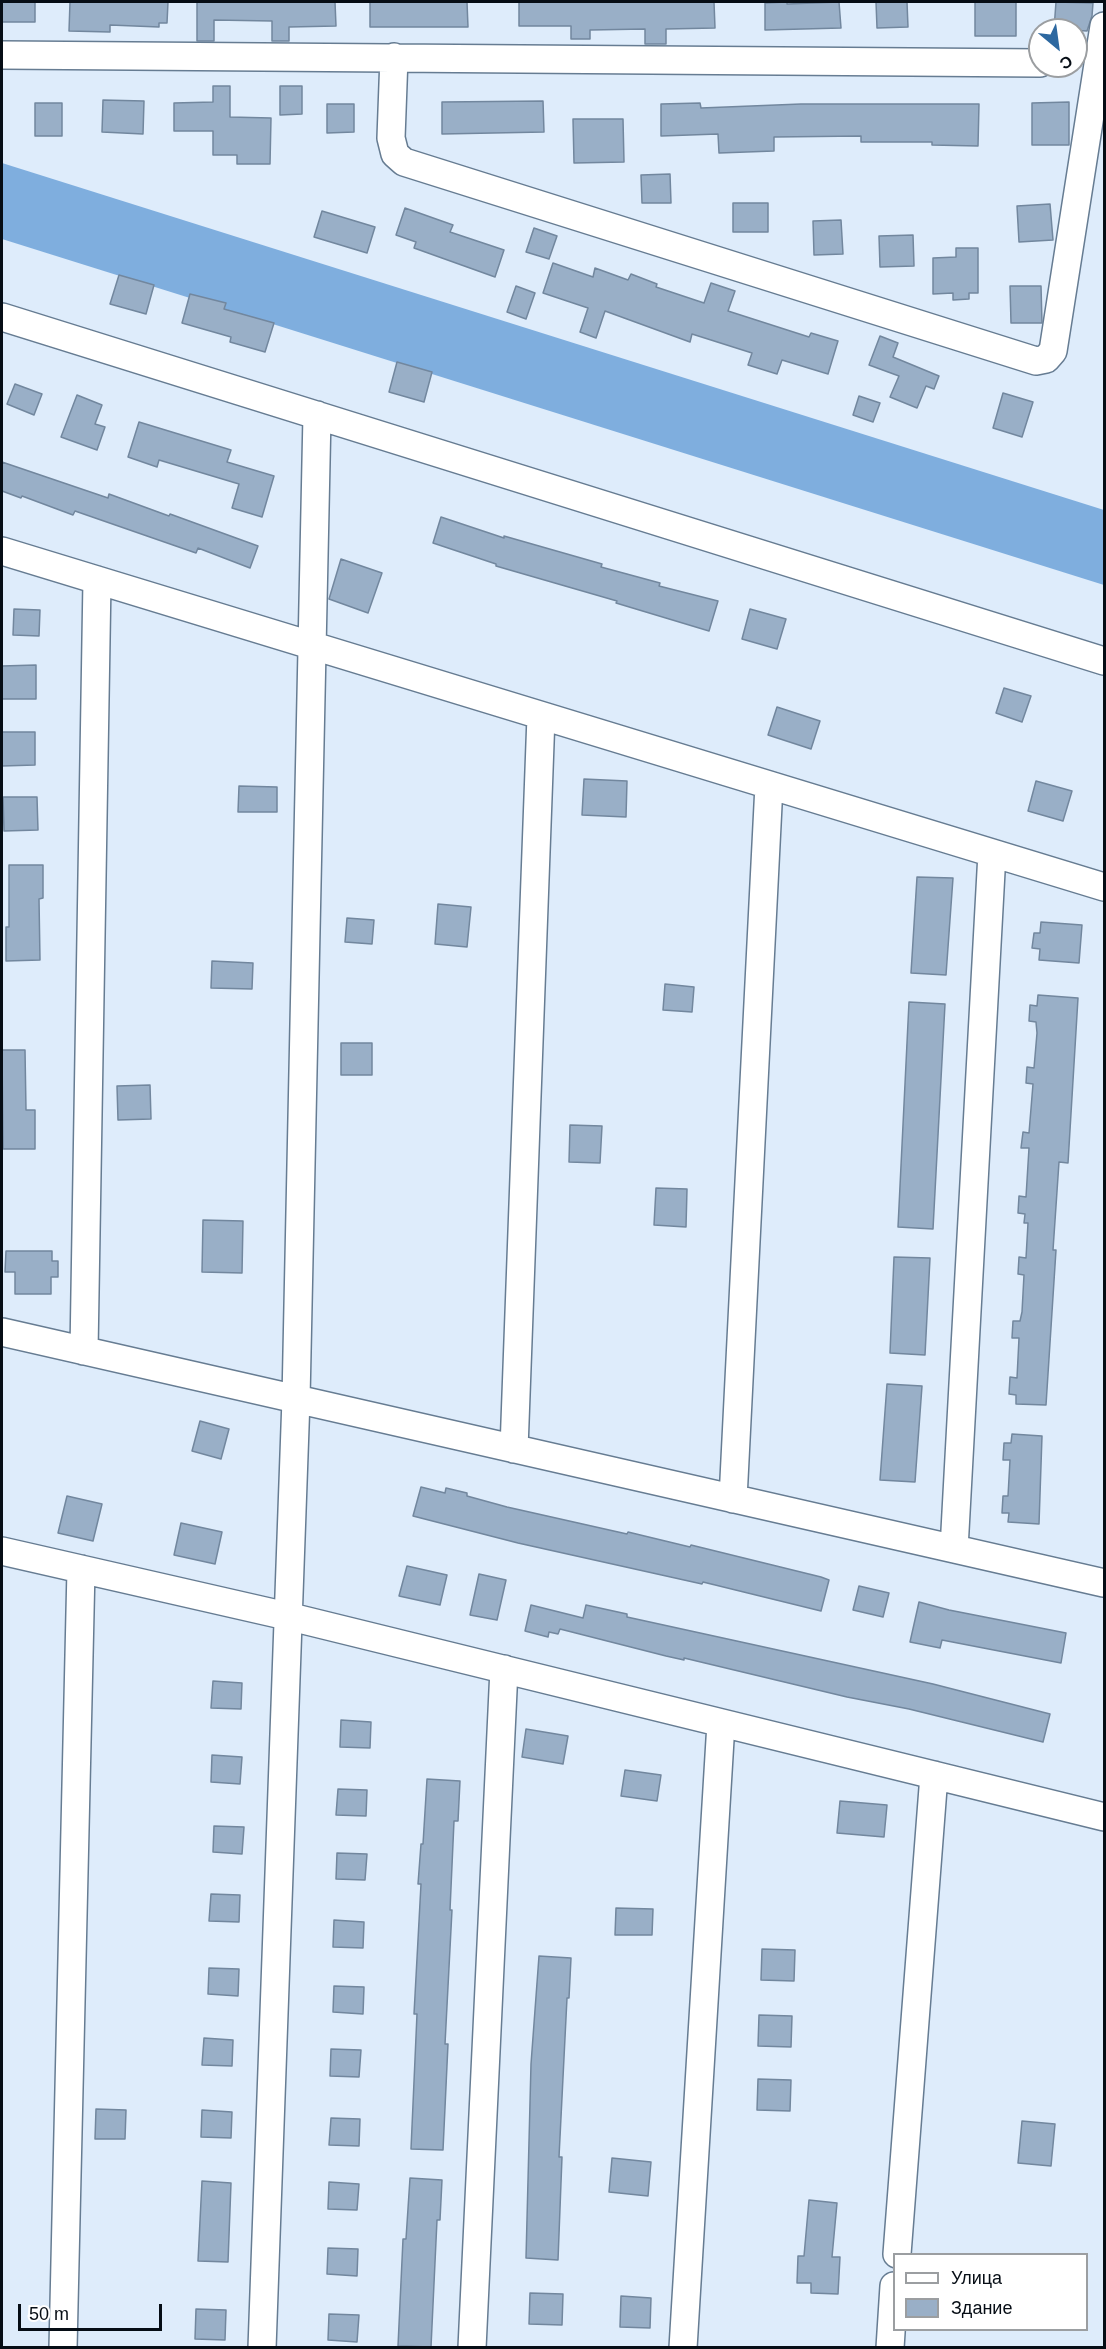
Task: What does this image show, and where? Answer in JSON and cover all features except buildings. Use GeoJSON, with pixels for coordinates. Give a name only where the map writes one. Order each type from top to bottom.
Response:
{"type":"FeatureCollection","features":[{"type":"Feature","properties":{"kind":"street"},"geometry":{"type":"LineString","coordinates":[[1088,61],[1104,26]]}},
{"type":"Feature","properties":{"kind":"street"},"geometry":{"type":"LineString","coordinates":[[2,55],[1028,63]]}},
{"type":"Feature","properties":{"kind":"street"},"geometry":{"type":"LineString","coordinates":[[394,57],[391,138],[395,154],[404,162],[1036,361],[1046,359],[1053,351],[1085,78]]}},
{"type":"Feature","properties":{"kind":"street"},"geometry":{"type":"LineString","coordinates":[[2,317],[1104,661]]}},
{"type":"Feature","properties":{"kind":"street"},"geometry":{"type":"LineString","coordinates":[[262,2348],[296,1399],[317,416]]}},
{"type":"Feature","properties":{"kind":"street"},"geometry":{"type":"LineString","coordinates":[[2,551],[1104,887]]}},
{"type":"Feature","properties":{"kind":"street"},"geometry":{"type":"LineString","coordinates":[[84,1351],[97,580]]}},
{"type":"Feature","properties":{"kind":"street"},"geometry":{"type":"LineString","coordinates":[[514,1449],[542,716]]}},
{"type":"Feature","properties":{"kind":"street"},"geometry":{"type":"LineString","coordinates":[[733,1499],[769,785]]}},
{"type":"Feature","properties":{"kind":"street"},"geometry":{"type":"LineString","coordinates":[[954,1549],[992,853]]}},
{"type":"Feature","properties":{"kind":"street"},"geometry":{"type":"LineString","coordinates":[[2,1332],[1104,1583]]}},
{"type":"Feature","properties":{"kind":"street"},"geometry":{"type":"LineString","coordinates":[[2,1551],[288,1616],[1104,1817]]}},
{"type":"Feature","properties":{"kind":"street"},"geometry":{"type":"LineString","coordinates":[[63,2348],[81,1569]]}},
{"type":"Feature","properties":{"kind":"street"},"geometry":{"type":"LineString","coordinates":[[472,2348],[504,1669]]}},
{"type":"Feature","properties":{"kind":"street"},"geometry":{"type":"LineString","coordinates":[[683,2348],[721,1723]]}},
{"type":"Feature","properties":{"kind":"street"},"geometry":{"type":"LineString","coordinates":[[897,2253],[934,1775]]}},
{"type":"Feature","properties":{"kind":"street"},"geometry":{"type":"LineString","coordinates":[[890,2348],[893,2302]]}},
{"type":"Feature","properties":{"kind":"shaded area"},"geometry":{"type":"Polygon","coordinates":[[[2,163],[1104,510],[1104,585],[2,239],[2,163]]]}}]}
